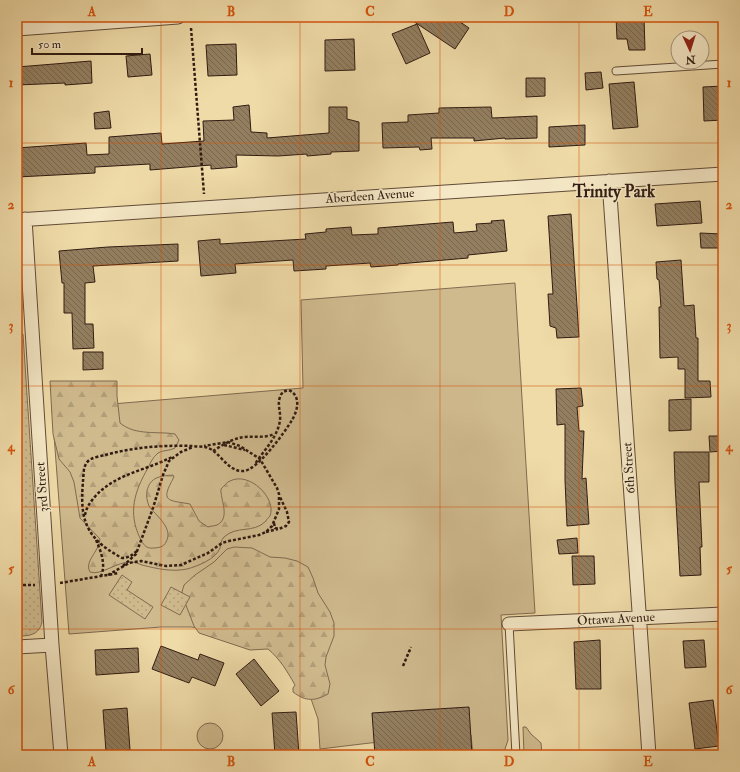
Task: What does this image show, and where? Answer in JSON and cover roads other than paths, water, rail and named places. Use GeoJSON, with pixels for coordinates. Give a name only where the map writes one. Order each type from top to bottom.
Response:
{"type":"FeatureCollection","features":[{"type":"Feature","properties":{"kind":"street"},"geometry":{"type":"LineString","coordinates":[[17,29],[178,17]]}},
{"type":"Feature","properties":{"kind":"street","name":"Aberdeen Avenue"},"geometry":{"type":"LineString","coordinates":[[21,219],[723,174]]}},
{"type":"Feature","properties":{"kind":"street","name":"6th Street"},"geometry":{"type":"LineString","coordinates":[[609,181],[649,755]]}},
{"type":"Feature","properties":{"kind":"street","name":"3rd Street"},"geometry":{"type":"LineString","coordinates":[[21,219],[61,755]]}},
{"type":"Feature","properties":{"kind":"street","name":"Ottawa Avenue"},"geometry":{"type":"LineString","coordinates":[[509,624],[723,614]]}},
{"type":"Feature","properties":{"kind":"street"},"geometry":{"type":"LineString","coordinates":[[17,647],[52,645]]}},
{"type":"Feature","properties":{"kind":"lane"},"geometry":{"type":"LineString","coordinates":[[616,70],[723,64]]}},
{"type":"Feature","properties":{"kind":"lane"},"geometry":{"type":"LineString","coordinates":[[509,624],[516,755]]}},
{"type":"Feature","properties":{"kind":"district","name":"Trinity Park"},"geometry":{"type":"Point","coordinates":[614,191]}}]}
